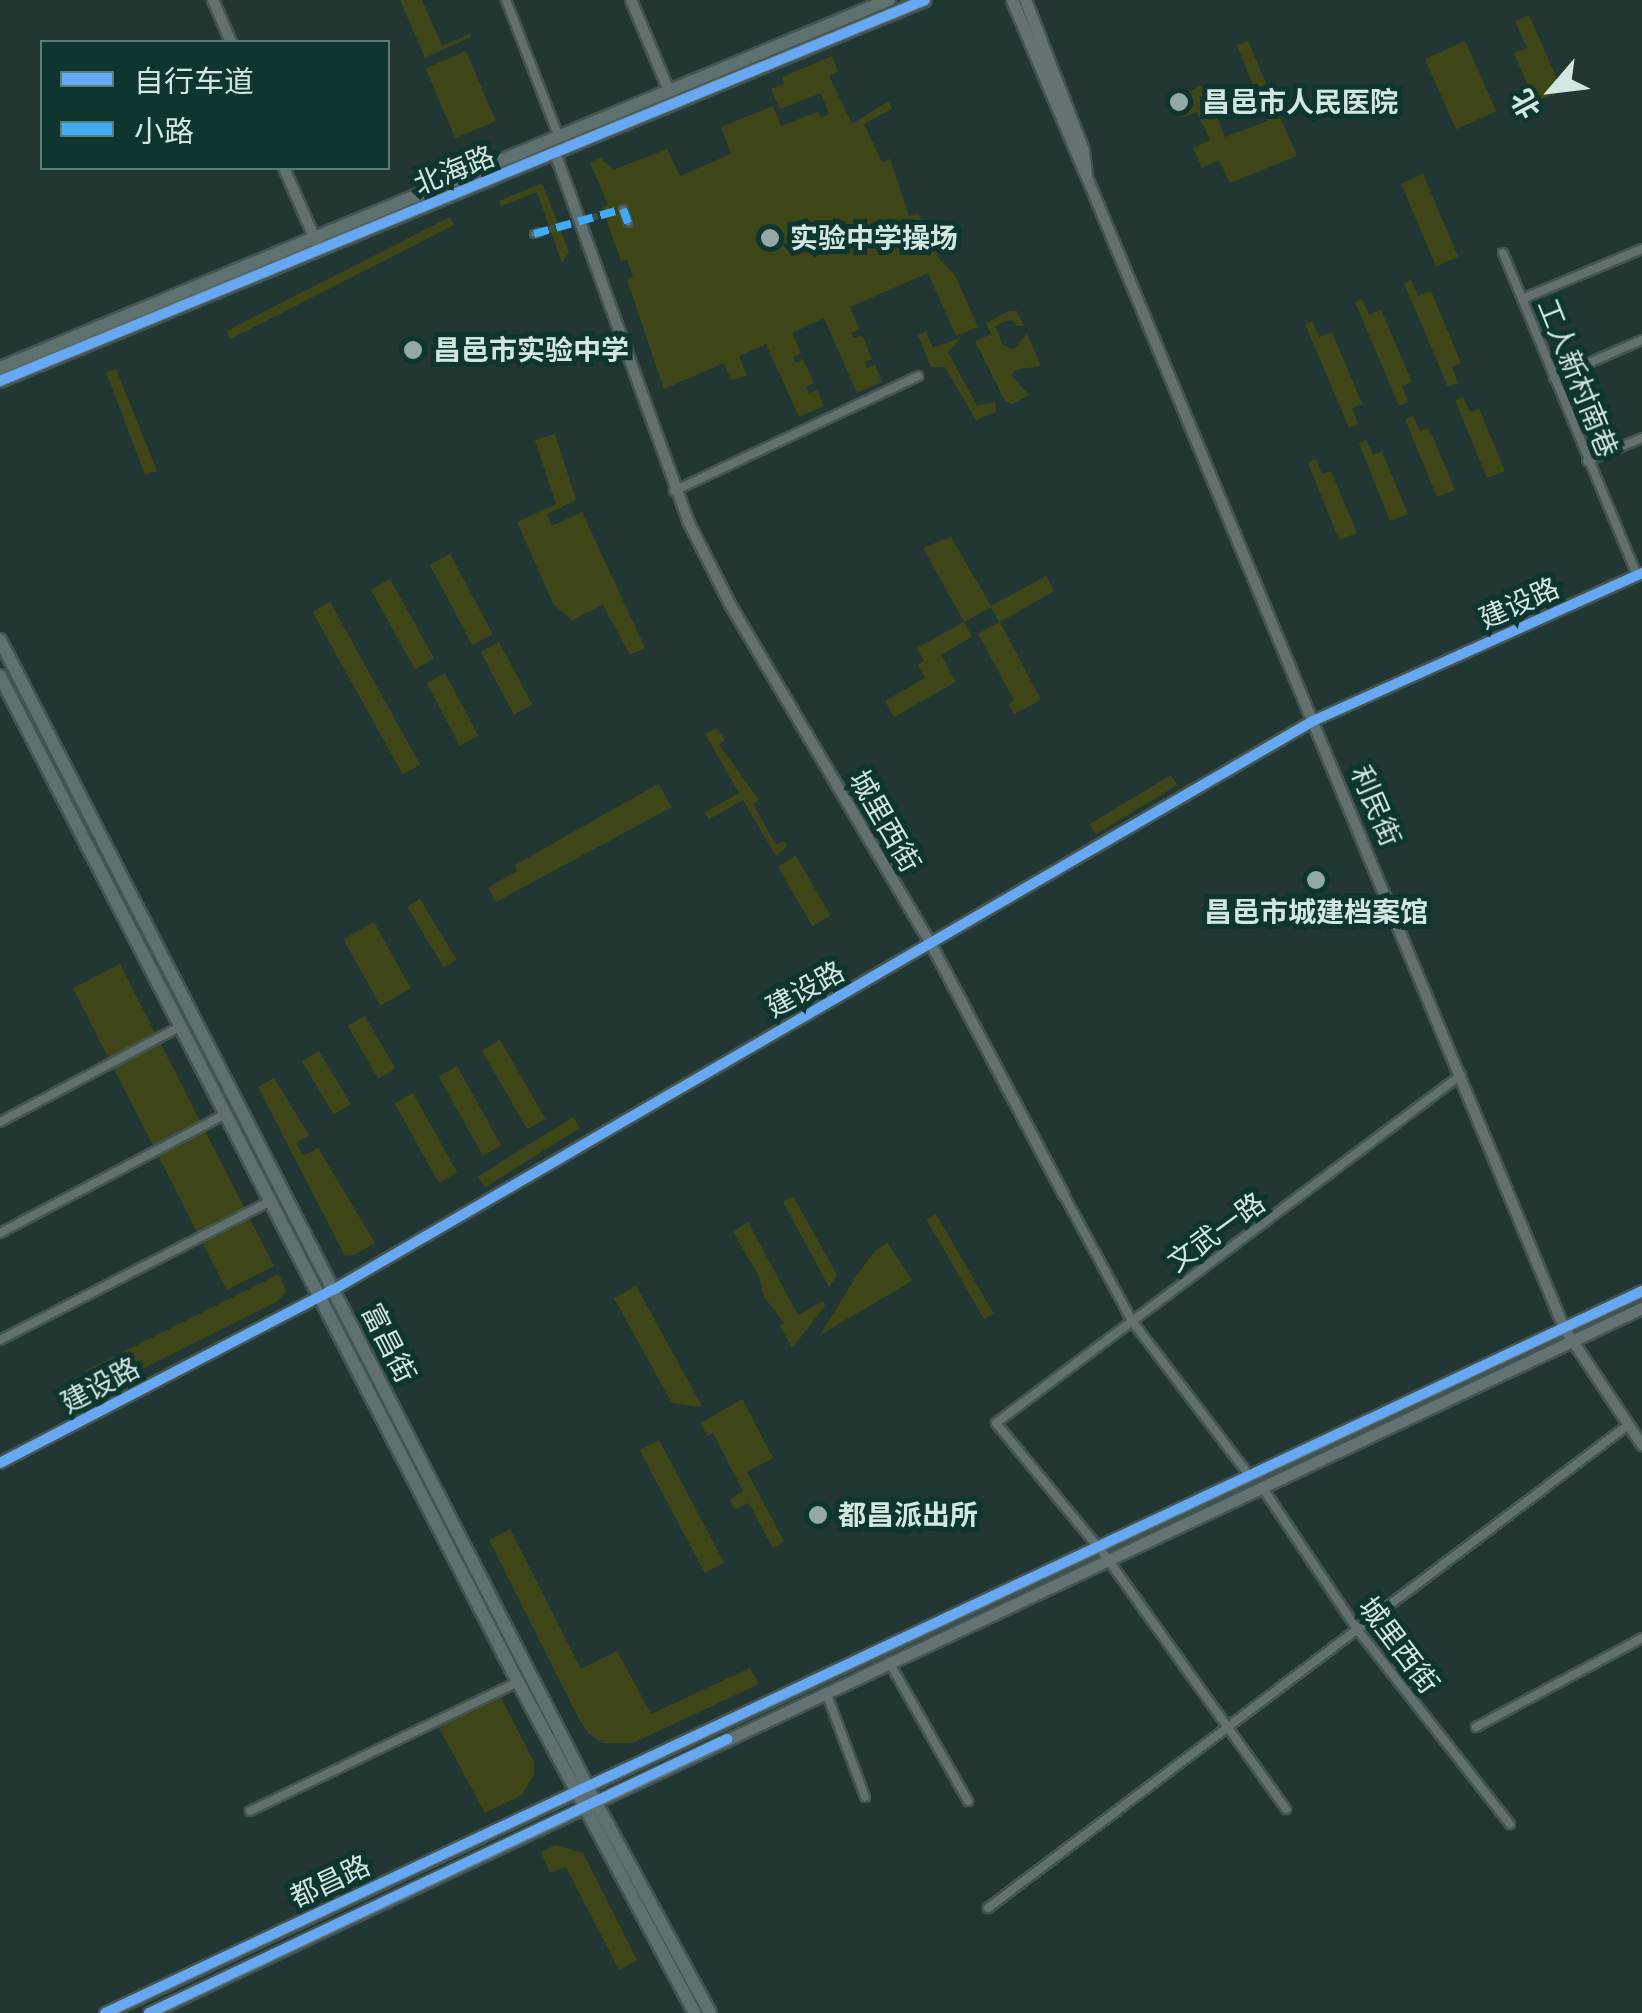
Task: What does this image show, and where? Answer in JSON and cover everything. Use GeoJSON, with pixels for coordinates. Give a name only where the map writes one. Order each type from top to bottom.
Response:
{"type":"FeatureCollection","features":[{"type":"Feature","properties":{"kind":"main road","name":"北海路"},"geometry":{"type":"LineString","coordinates":[[0,381],[560,136],[889,0]]}},
{"type":"Feature","properties":{"kind":"main road","name":"北海路"},"geometry":{"type":"LineString","coordinates":[[0,368],[555,152],[925,0]]}},
{"type":"Feature","properties":{"kind":"main road","name":"利民街"},"geometry":{"type":"LineString","coordinates":[[1012,0],[1086,175]]}},
{"type":"Feature","properties":{"kind":"main road","name":"利民街"},"geometry":{"type":"LineString","coordinates":[[1025,0],[1083,150],[1086,175]]}},
{"type":"Feature","properties":{"kind":"main road","name":"富昌街"},"geometry":{"type":"LineString","coordinates":[[0,640],[333,1290],[695,2013]]}},
{"type":"Feature","properties":{"kind":"main road","name":"富昌街"},"geometry":{"type":"LineString","coordinates":[[0,676],[518,1682],[581,1788]]}},
{"type":"Feature","properties":{"kind":"main road"},"geometry":{"type":"LineString","coordinates":[[1564,1328],[1642,1291]]}},
{"type":"Feature","properties":{"kind":"main road","name":"都昌路"},"geometry":{"type":"LineString","coordinates":[[149,2013],[1642,1308]]}},
{"type":"Feature","properties":{"kind":"main road","name":"都昌路"},"geometry":{"type":"LineString","coordinates":[[105,2013],[1564,1328]]}},
{"type":"Feature","properties":{"kind":"main road","name":"富昌街"},"geometry":{"type":"LineString","coordinates":[[589,1804],[710,2013]]}},
{"type":"Feature","properties":{"kind":"street"},"geometry":{"type":"LineString","coordinates":[[214,0],[231,40]]}},
{"type":"Feature","properties":{"kind":"street"},"geometry":{"type":"LineString","coordinates":[[506,0],[560,136]]}},
{"type":"Feature","properties":{"kind":"street"},"geometry":{"type":"LineString","coordinates":[[632,0],[669,91]]}},
{"type":"Feature","properties":{"kind":"street","name":"城里西街"},"geometry":{"type":"LineString","coordinates":[[555,152],[674,491],[731,606],[930,944],[1132,1321],[1248,1476]]}},
{"type":"Feature","properties":{"kind":"street"},"geometry":{"type":"LineString","coordinates":[[285,170],[317,244]]}},
{"type":"Feature","properties":{"kind":"street","name":"利民街"},"geometry":{"type":"LineString","coordinates":[[1086,175],[1570,1342],[1642,1445]]}},
{"type":"Feature","properties":{"kind":"street"},"geometry":{"type":"LineString","coordinates":[[623,209],[628,223]]}},
{"type":"Feature","properties":{"kind":"street"},"geometry":{"type":"LineString","coordinates":[[1522,299],[1642,250]]}},
{"type":"Feature","properties":{"kind":"street","name":"工人新村南巷"},"geometry":{"type":"LineString","coordinates":[[1503,253],[1587,461],[1639,574]]}},
{"type":"Feature","properties":{"kind":"street"},"geometry":{"type":"LineString","coordinates":[[1554,378],[1642,340]]}},
{"type":"Feature","properties":{"kind":"street"},"geometry":{"type":"LineString","coordinates":[[674,491],[918,376]]}},
{"type":"Feature","properties":{"kind":"street"},"geometry":{"type":"LineString","coordinates":[[1587,461],[1642,438]]}},
{"type":"Feature","properties":{"kind":"street","name":"建设路"},"geometry":{"type":"LineString","coordinates":[[0,1463],[333,1290],[1313,722],[1639,574]]}},
{"type":"Feature","properties":{"kind":"street"},"geometry":{"type":"LineString","coordinates":[[0,1122],[180,1026]]}},
{"type":"Feature","properties":{"kind":"street","name":"文武一路"},"geometry":{"type":"LineString","coordinates":[[1096,1547],[996,1423],[1461,1076]]}},
{"type":"Feature","properties":{"kind":"street"},"geometry":{"type":"LineString","coordinates":[[0,1233],[226,1114]]}},
{"type":"Feature","properties":{"kind":"street"},"geometry":{"type":"LineString","coordinates":[[0,1340],[270,1201]]}},
{"type":"Feature","properties":{"kind":"street"},"geometry":{"type":"LineString","coordinates":[[988,1908],[1628,1425]]}},
{"type":"Feature","properties":{"kind":"street","name":"城里西街"},"geometry":{"type":"LineString","coordinates":[[1262,1487],[1356,1629],[1510,1824]]}},
{"type":"Feature","properties":{"kind":"street"},"geometry":{"type":"LineString","coordinates":[[1096,1547],[1286,1810]]}},
{"type":"Feature","properties":{"kind":"street"},"geometry":{"type":"LineString","coordinates":[[1476,1728],[1642,1638]]}},
{"type":"Feature","properties":{"kind":"street"},"geometry":{"type":"LineString","coordinates":[[890,1662],[968,1801]]}},
{"type":"Feature","properties":{"kind":"street"},"geometry":{"type":"LineString","coordinates":[[250,1811],[518,1682]]}},
{"type":"Feature","properties":{"kind":"street"},"geometry":{"type":"LineString","coordinates":[[826,1692],[865,1797]]}},
{"type":"Feature","properties":{"kind":"green space"},"geometry":{"type":"Polygon","coordinates":[[[400,0],[422,0],[442,46],[470,34],[471,37],[425,58],[400,0]]]}},
{"type":"Feature","properties":{"kind":"green space"},"geometry":{"type":"Polygon","coordinates":[[[1529,15],[1562,91],[1535,102],[1514,53],[1527,48],[1515,21],[1529,15]]]}},
{"type":"Feature","properties":{"kind":"green space"},"geometry":{"type":"Polygon","coordinates":[[[1248,41],[1297,156],[1230,183],[1219,160],[1202,168],[1193,148],[1210,140],[1197,112],[1181,118],[1172,100],[1204,84],[1225,137],[1267,121],[1237,45],[1248,41]]]}},
{"type":"Feature","properties":{"kind":"green space"},"geometry":{"type":"Polygon","coordinates":[[[1465,41],[1496,111],[1456,129],[1425,59],[1465,41]]]}},
{"type":"Feature","properties":{"kind":"green space"},"geometry":{"type":"Polygon","coordinates":[[[466,51],[496,121],[455,138],[425,68],[466,51]]]}},
{"type":"Feature","properties":{"kind":"green space","name":"实验中学操场"},"geometry":{"type":"Polygon","coordinates":[[[832,56],[838,71],[829,76],[852,124],[888,101],[892,109],[864,124],[882,162],[890,159],[909,216],[918,213],[940,260],[955,275],[978,327],[956,336],[928,273],[850,307],[859,329],[851,333],[854,338],[862,335],[872,359],[865,362],[867,368],[875,365],[882,382],[857,393],[824,318],[792,333],[801,353],[793,357],[795,363],[803,359],[814,383],[806,387],[809,393],[817,390],[824,406],[799,417],[766,344],[739,356],[747,376],[731,380],[724,363],[664,389],[627,280],[633,276],[627,260],[621,261],[602,207],[608,205],[590,162],[601,158],[613,170],[667,149],[680,176],[731,154],[721,127],[773,106],[781,126],[818,112],[821,118],[829,114],[821,93],[780,109],[771,89],[784,84],[782,77],[832,56]]]}},
{"type":"Feature","properties":{"kind":"green space"},"geometry":{"type":"Polygon","coordinates":[[[1423,174],[1458,257],[1436,266],[1401,183],[1423,174]]]}},
{"type":"Feature","properties":{"kind":"green space"},"geometry":{"type":"Polygon","coordinates":[[[542,183],[569,252],[562,263],[537,192],[501,206],[499,201],[542,183]]]}},
{"type":"Feature","properties":{"kind":"green space"},"geometry":{"type":"Polygon","coordinates":[[[450,217],[454,225],[230,339],[226,331],[450,217]]]}},
{"type":"Feature","properties":{"kind":"green space"},"geometry":{"type":"Polygon","coordinates":[[[1411,280],[1418,296],[1431,291],[1461,363],[1452,367],[1458,383],[1448,387],[1404,283],[1411,280]]]}},
{"type":"Feature","properties":{"kind":"green space"},"geometry":{"type":"Polygon","coordinates":[[[1362,299],[1369,315],[1381,310],[1412,382],[1402,386],[1408,402],[1399,406],[1355,302],[1362,299]]]}},
{"type":"Feature","properties":{"kind":"green space"},"geometry":{"type":"Polygon","coordinates":[[[1017,311],[1024,326],[1017,326],[1013,320],[1000,323],[996,327],[1002,344],[1013,350],[1027,334],[1041,366],[1015,370],[1012,376],[1029,395],[1012,404],[1005,401],[975,341],[991,334],[986,323],[1017,311]]]}},
{"type":"Feature","properties":{"kind":"green space"},"geometry":{"type":"Polygon","coordinates":[[[1312,321],[1319,337],[1332,332],[1362,404],[1352,408],[1358,424],[1349,428],[1305,324],[1312,321]]]}},
{"type":"Feature","properties":{"kind":"green space"},"geometry":{"type":"Polygon","coordinates":[[[926,332],[933,348],[962,337],[948,352],[977,406],[995,402],[996,412],[976,420],[945,367],[931,367],[918,335],[926,332]]]}},
{"type":"Feature","properties":{"kind":"green space"},"geometry":{"type":"Polygon","coordinates":[[[116,369],[157,471],[145,475],[106,372],[116,369]]]}},
{"type":"Feature","properties":{"kind":"green space"},"geometry":{"type":"Polygon","coordinates":[[[1463,397],[1470,412],[1479,409],[1505,471],[1487,478],[1455,400],[1463,397]]]}},
{"type":"Feature","properties":{"kind":"green space"},"geometry":{"type":"Polygon","coordinates":[[[1413,416],[1420,431],[1429,428],[1455,490],[1437,497],[1405,419],[1413,416]]]}},
{"type":"Feature","properties":{"kind":"green space"},"geometry":{"type":"Polygon","coordinates":[[[555,434],[576,500],[547,514],[552,526],[582,512],[645,648],[630,655],[603,605],[572,620],[554,605],[517,522],[556,504],[535,440],[555,434]]]}},
{"type":"Feature","properties":{"kind":"green space"},"geometry":{"type":"Polygon","coordinates":[[[1366,440],[1373,455],[1382,452],[1408,514],[1390,521],[1359,443],[1366,440]]]}},
{"type":"Feature","properties":{"kind":"green space"},"geometry":{"type":"Polygon","coordinates":[[[1316,459],[1322,474],[1331,471],[1357,533],[1339,540],[1308,463],[1316,459]]]}},
{"type":"Feature","properties":{"kind":"green space"},"geometry":{"type":"Polygon","coordinates":[[[951,537],[991,606],[1046,576],[1054,591],[1000,622],[1041,700],[1014,714],[1009,704],[1014,700],[978,634],[999,622],[991,607],[964,622],[923,548],[951,537]]]}},
{"type":"Feature","properties":{"kind":"green space"},"geometry":{"type":"Polygon","coordinates":[[[450,554],[493,634],[472,645],[430,565],[450,554]]]}},
{"type":"Feature","properties":{"kind":"green space"},"geometry":{"type":"Polygon","coordinates":[[[390,579],[434,659],[415,669],[371,590],[390,579]]]}},
{"type":"Feature","properties":{"kind":"green space"},"geometry":{"type":"Polygon","coordinates":[[[330,602],[420,765],[403,774],[313,612],[330,602]]]}},
{"type":"Feature","properties":{"kind":"green space"},"geometry":{"type":"Polygon","coordinates":[[[964,622],[972,637],[941,655],[956,682],[894,717],[885,701],[925,678],[918,665],[924,661],[917,648],[964,622]]]}},
{"type":"Feature","properties":{"kind":"green space"},"geometry":{"type":"Polygon","coordinates":[[[499,642],[532,705],[514,715],[480,652],[499,642]]]}},
{"type":"Feature","properties":{"kind":"green space"},"geometry":{"type":"Polygon","coordinates":[[[445,673],[478,736],[460,746],[426,683],[445,673]]]}},
{"type":"Feature","properties":{"kind":"green space"},"geometry":{"type":"Polygon","coordinates":[[[717,728],[725,740],[719,745],[759,800],[753,804],[776,845],[784,841],[787,846],[776,856],[743,800],[709,819],[704,813],[739,793],[705,734],[717,728]]]}},
{"type":"Feature","properties":{"kind":"green space"},"geometry":{"type":"Polygon","coordinates":[[[1171,775],[1177,785],[1096,834],[1090,824],[1171,775]]]}},
{"type":"Feature","properties":{"kind":"green space"},"geometry":{"type":"Polygon","coordinates":[[[658,784],[672,807],[496,902],[488,888],[517,871],[515,865],[658,784]]]}},
{"type":"Feature","properties":{"kind":"green space"},"geometry":{"type":"Polygon","coordinates":[[[796,856],[830,916],[812,926],[778,866],[796,856]]]}},
{"type":"Feature","properties":{"kind":"green space"},"geometry":{"type":"Polygon","coordinates":[[[420,899],[457,960],[444,968],[407,907],[420,899]]]}},
{"type":"Feature","properties":{"kind":"green space"},"geometry":{"type":"Polygon","coordinates":[[[374,922],[411,988],[380,1005],[343,939],[374,922]]]}},
{"type":"Feature","properties":{"kind":"green space"},"geometry":{"type":"Polygon","coordinates":[[[120,964],[274,1266],[227,1290],[73,988],[120,964]]]}},
{"type":"Feature","properties":{"kind":"green space"},"geometry":{"type":"Polygon","coordinates":[[[365,1016],[396,1069],[378,1079],[348,1026],[365,1016]]]}},
{"type":"Feature","properties":{"kind":"green space"},"geometry":{"type":"Polygon","coordinates":[[[500,1040],[546,1119],[527,1129],[482,1050],[500,1040]]]}},
{"type":"Feature","properties":{"kind":"green space"},"geometry":{"type":"Polygon","coordinates":[[[319,1051],[351,1104],[334,1114],[302,1061],[319,1051]]]}},
{"type":"Feature","properties":{"kind":"green space"},"geometry":{"type":"Polygon","coordinates":[[[457,1066],[501,1146],[483,1156],[439,1076],[457,1066]]]}},
{"type":"Feature","properties":{"kind":"green space"},"geometry":{"type":"Polygon","coordinates":[[[274,1078],[309,1135],[296,1143],[303,1156],[318,1148],[375,1243],[354,1255],[345,1256],[258,1087],[274,1078]]]}},
{"type":"Feature","properties":{"kind":"green space"},"geometry":{"type":"Polygon","coordinates":[[[413,1093],[457,1173],[439,1183],[395,1103],[413,1093]]]}},
{"type":"Feature","properties":{"kind":"green space"},"geometry":{"type":"Polygon","coordinates":[[[573,1117],[580,1128],[485,1187],[478,1176],[573,1117]]]}},
{"type":"Feature","properties":{"kind":"green space"},"geometry":{"type":"Polygon","coordinates":[[[793,1196],[837,1275],[829,1287],[783,1202],[793,1196]]]}},
{"type":"Feature","properties":{"kind":"green space"},"geometry":{"type":"Polygon","coordinates":[[[936,1214],[994,1314],[984,1319],[926,1220],[936,1214]]]}},
{"type":"Feature","properties":{"kind":"green space"},"geometry":{"type":"Polygon","coordinates":[[[748,1222],[798,1315],[823,1301],[825,1306],[792,1348],[780,1326],[784,1323],[764,1297],[759,1276],[733,1232],[748,1222]]]}},
{"type":"Feature","properties":{"kind":"green space"},"geometry":{"type":"Polygon","coordinates":[[[888,1243],[912,1281],[820,1335],[857,1275],[876,1250],[888,1243]]]}},
{"type":"Feature","properties":{"kind":"green space"},"geometry":{"type":"Polygon","coordinates":[[[279,1274],[286,1292],[276,1302],[96,1392],[85,1371],[279,1274]]]}},
{"type":"Feature","properties":{"kind":"green space"},"geometry":{"type":"Polygon","coordinates":[[[636,1286],[702,1406],[672,1403],[614,1298],[636,1286]]]}},
{"type":"Feature","properties":{"kind":"green space"},"geometry":{"type":"Polygon","coordinates":[[[742,1399],[773,1458],[747,1472],[784,1541],[773,1548],[749,1503],[734,1509],[730,1500],[743,1491],[713,1433],[707,1436],[701,1423],[742,1399]]]}},
{"type":"Feature","properties":{"kind":"green space"},"geometry":{"type":"Polygon","coordinates":[[[659,1440],[724,1563],[705,1573],[640,1450],[659,1440]]]}},
{"type":"Feature","properties":{"kind":"green space"},"geometry":{"type":"Polygon","coordinates":[[[510,1529],[581,1669],[617,1651],[651,1714],[750,1668],[759,1684],[633,1743],[602,1743],[588,1733],[579,1719],[489,1540],[510,1529]]]}},
{"type":"Feature","properties":{"kind":"green space"},"geometry":{"type":"Polygon","coordinates":[[[500,1696],[534,1762],[534,1774],[522,1795],[485,1813],[438,1726],[500,1696]]]}},
{"type":"Feature","properties":{"kind":"green space"},"geometry":{"type":"Polygon","coordinates":[[[555,1845],[583,1853],[637,1960],[619,1970],[566,1867],[550,1873],[541,1852],[555,1845]]]}},
{"type":"Feature","properties":{"kind":"tunnel"},"geometry":{"type":"LineString","coordinates":[[540,232],[623,209]]}},
{"type":"Feature","properties":{"kind":"marked path"},"geometry":{"type":"LineString","coordinates":[[534,234],[623,209],[628,223]]}},
{"type":"Feature","properties":{"kind":"cycle path"},"geometry":{"type":"LineString","coordinates":[[0,381],[925,0]]}},
{"type":"Feature","properties":{"kind":"cycle path"},"geometry":{"type":"LineString","coordinates":[[0,1463],[333,1290],[1313,721],[1642,573]]}},
{"type":"Feature","properties":{"kind":"cycle path"},"geometry":{"type":"LineString","coordinates":[[105,2013],[1642,1291]]}},
{"type":"Feature","properties":{"kind":"cycle path"},"geometry":{"type":"LineString","coordinates":[[149,2013],[727,1739]]}},
{"type":"Feature","properties":{"kind":"place","name":"昌邑市人民医院"},"geometry":{"type":"Point","coordinates":[1179,102]}},
{"type":"Feature","properties":{"kind":"place","name":"实验中学操场"},"geometry":{"type":"Point","coordinates":[770,238]}},
{"type":"Feature","properties":{"kind":"place","name":"昌邑市实验中学"},"geometry":{"type":"Point","coordinates":[413,350]}},
{"type":"Feature","properties":{"kind":"place","name":"昌邑市城建档案馆"},"geometry":{"type":"Point","coordinates":[1316,880]}},
{"type":"Feature","properties":{"kind":"place","name":"都昌派出所"},"geometry":{"type":"Point","coordinates":[818,1515]}}]}
